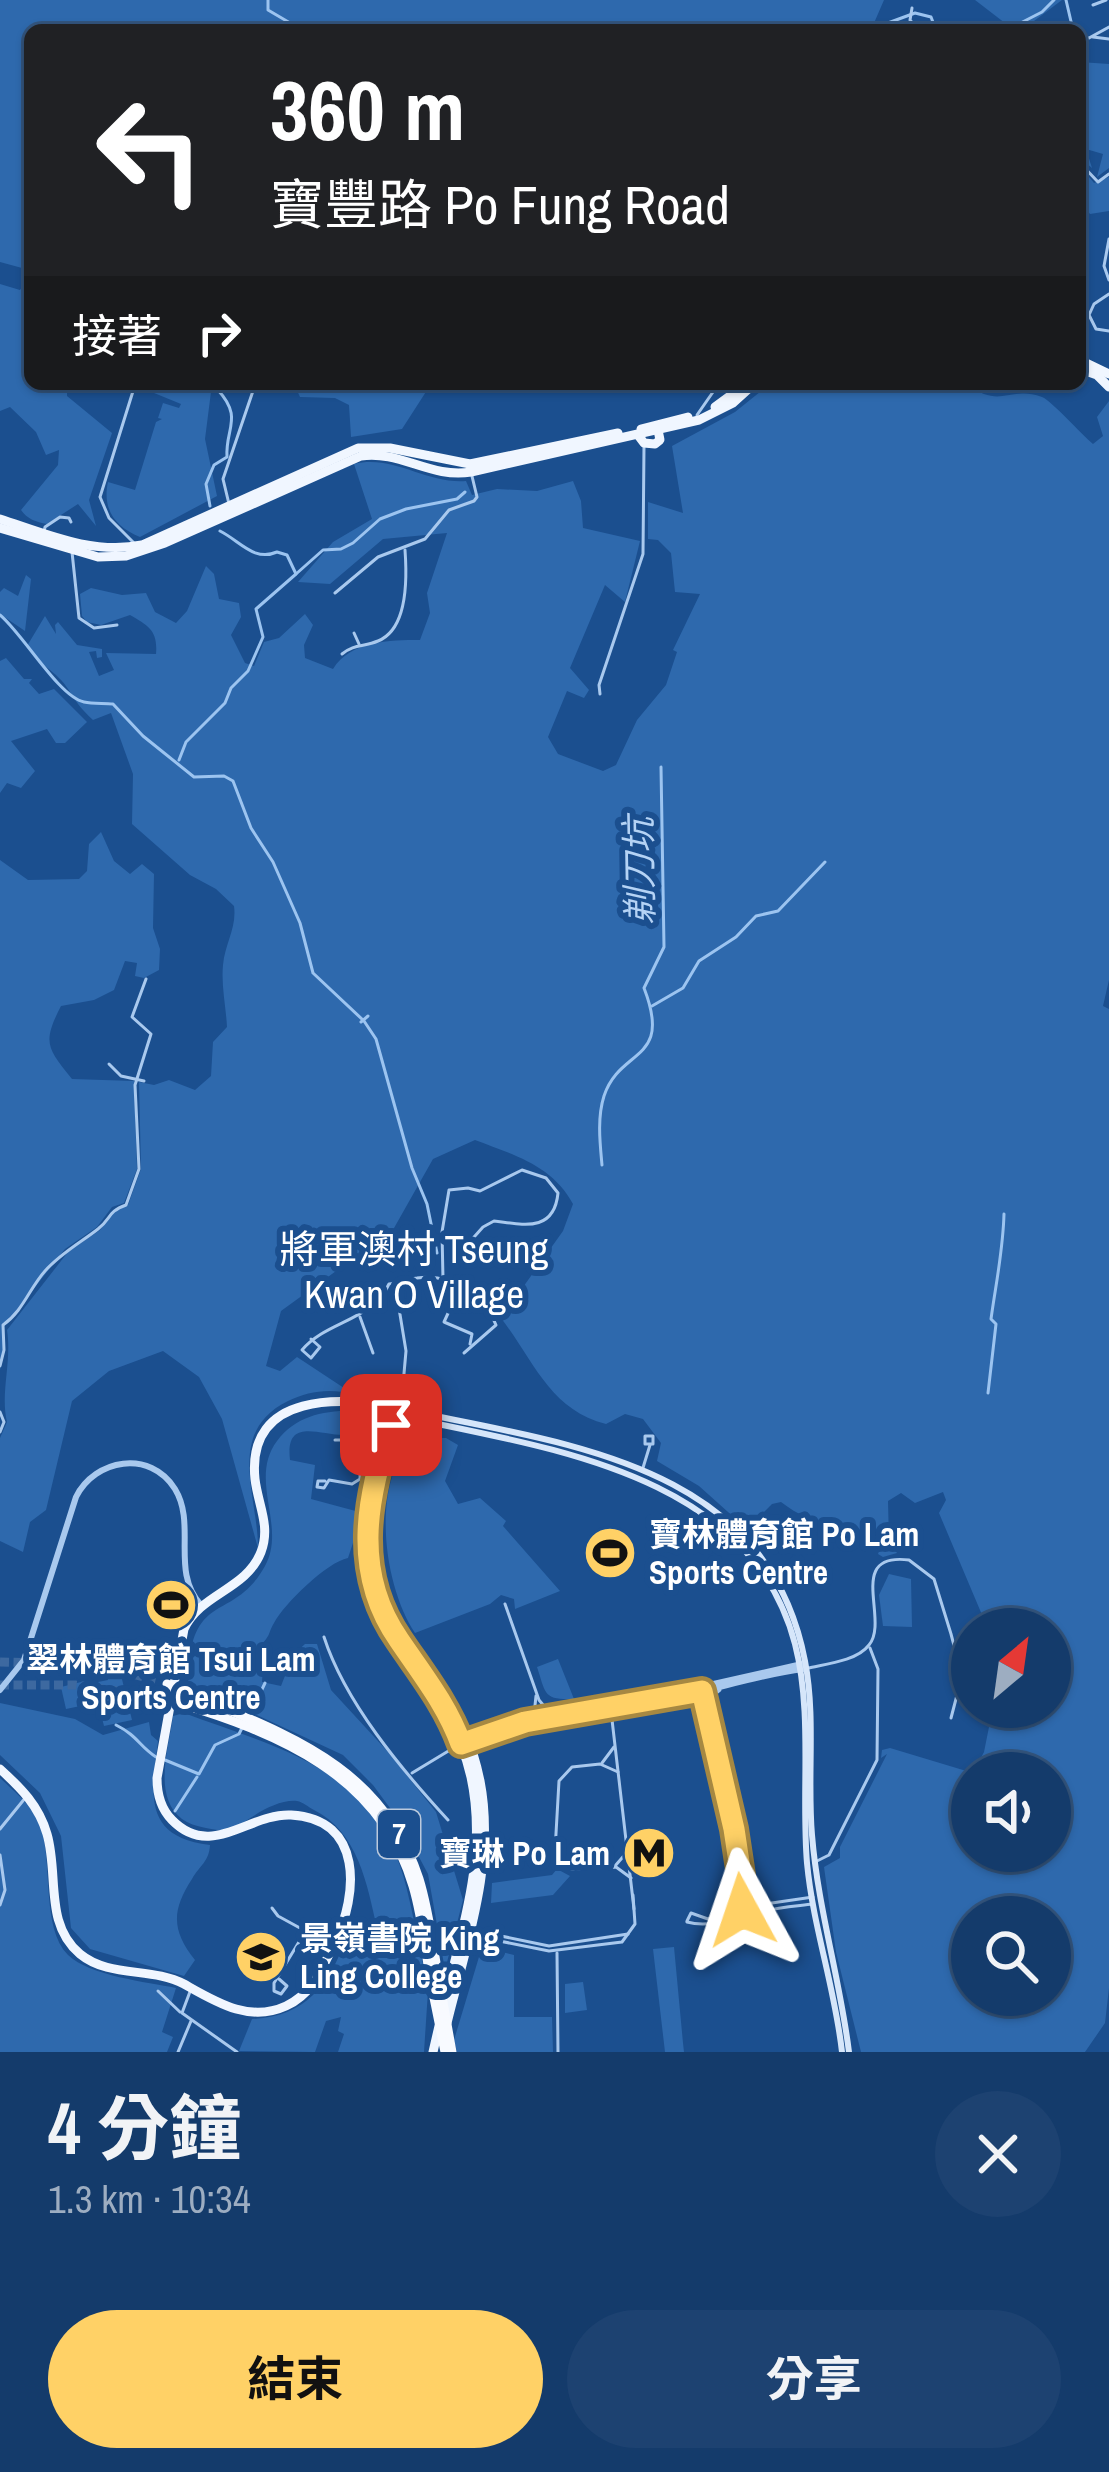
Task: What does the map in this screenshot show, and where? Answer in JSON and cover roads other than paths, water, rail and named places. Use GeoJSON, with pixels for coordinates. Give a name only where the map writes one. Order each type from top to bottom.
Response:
{"type":"FeatureCollection","features":[{"type":"Feature","properties":{"kind":"highway","name":"7"},"geometry":{"type":"LineString","coordinates":[[162,1682],[349,1774],[395,1827],[422,1888],[442,2052]]}},
{"type":"Feature","properties":{"kind":"highway","name":"7"},"geometry":{"type":"LineString","coordinates":[[157,1698],[296,1744]]}},
{"type":"Feature","properties":{"kind":"main road"},"geometry":{"type":"LineString","coordinates":[[0,524],[115,550],[142,545],[358,448],[389,448],[446,462],[482,462],[650,436],[738,390]]}},
{"type":"Feature","properties":{"kind":"main road"},"geometry":{"type":"LineString","coordinates":[[0,524],[73,550],[112,557],[138,553],[365,455],[390,456],[453,475],[471,472],[650,436],[727,407],[744,390]]}},
{"type":"Feature","properties":{"kind":"main road"},"geometry":{"type":"LineString","coordinates":[[446,462],[444,468],[453,475]]}},
{"type":"Feature","properties":{"kind":"main road"},"geometry":{"type":"LineString","coordinates":[[0,1769],[38,1810],[49,1841],[59,1926],[90,1960],[166,1976],[237,2010],[279,2008],[310,1988],[349,1905],[353,1878],[344,1848],[324,1826],[291,1815],[214,1837],[183,1829],[167,1815],[157,1778],[180,1640],[193,1612],[247,1574],[262,1551],[265,1526],[254,1468],[266,1432],[284,1414],[309,1403],[328,1400],[364,1405],[542,1441],[644,1468],[697,1496],[756,1550],[789,1605],[803,1666],[816,1900]]}},
{"type":"Feature","properties":{"kind":"main road"},"geometry":{"type":"LineString","coordinates":[[364,1405],[384,1428],[367,1527],[372,1586],[385,1618],[437,1694],[462,1741]]}},
{"type":"Feature","properties":{"kind":"main road"},"geometry":{"type":"LineString","coordinates":[[383,1447],[397,1412]]}},
{"type":"Feature","properties":{"kind":"main road"},"geometry":{"type":"LineString","coordinates":[[397,1412],[639,1478],[704,1512],[757,1564],[785,1612],[803,1666],[804,1823],[846,2052]]}},
{"type":"Feature","properties":{"kind":"main road"},"geometry":{"type":"LineString","coordinates":[[397,1412],[376,1513],[377,1575],[395,1622],[437,1680],[480,1782],[485,1831],[481,1879],[442,2052]]}},
{"type":"Feature","properties":{"kind":"street"},"geometry":{"type":"LineString","coordinates":[[1093,5],[1106,0]]}},
{"type":"Feature","properties":{"kind":"street"},"geometry":{"type":"LineString","coordinates":[[911,12],[916,24]]}},
{"type":"Feature","properties":{"kind":"street"},"geometry":{"type":"LineString","coordinates":[[1086,37],[1107,29]]}},
{"type":"Feature","properties":{"kind":"street"},"geometry":{"type":"LineString","coordinates":[[1092,36],[1109,39]]}},
{"type":"Feature","properties":{"kind":"street"},"geometry":{"type":"LineString","coordinates":[[1086,171],[1098,182],[1109,174]]}},
{"type":"Feature","properties":{"kind":"street"},"geometry":{"type":"LineString","coordinates":[[1109,239],[1104,266],[1109,280]]}},
{"type":"Feature","properties":{"kind":"street"},"geometry":{"type":"LineString","coordinates":[[1109,294],[1089,312],[1093,326],[1109,331]]}},
{"type":"Feature","properties":{"kind":"street"},"geometry":{"type":"LineString","coordinates":[[133,390],[100,490],[104,512],[122,533],[142,545]]}},
{"type":"Feature","properties":{"kind":"street"},"geometry":{"type":"LineString","coordinates":[[230,507],[223,490],[232,440],[249,412],[254,390]]}},
{"type":"Feature","properties":{"kind":"street"},"geometry":{"type":"LineString","coordinates":[[713,390],[713,402]]}},
{"type":"Feature","properties":{"kind":"street"},"geometry":{"type":"LineString","coordinates":[[600,694],[598,685],[643,554],[650,436]]}},
{"type":"Feature","properties":{"kind":"street"},"geometry":{"type":"LineString","coordinates":[[645,461],[650,436]]}},
{"type":"Feature","properties":{"kind":"street"},"geometry":{"type":"LineString","coordinates":[[335,593],[378,557],[432,534],[448,510],[474,502],[471,472]]}},
{"type":"Feature","properties":{"kind":"street"},"geometry":{"type":"LineString","coordinates":[[44,533],[45,527],[60,518],[71,522]]}},
{"type":"Feature","properties":{"kind":"street"},"geometry":{"type":"LineString","coordinates":[[115,550],[122,533]]}},
{"type":"Feature","properties":{"kind":"street"},"geometry":{"type":"LineString","coordinates":[[342,654],[379,641],[395,628],[407,577],[405,549]]}},
{"type":"Feature","properties":{"kind":"street"},"geometry":{"type":"LineString","coordinates":[[73,550],[79,618],[94,628],[117,625]]}},
{"type":"Feature","properties":{"kind":"street"},"geometry":{"type":"LineString","coordinates":[[354,633],[360,645]]}},
{"type":"Feature","properties":{"kind":"street"},"geometry":{"type":"LineString","coordinates":[[0,1366],[2,1327],[20,1310],[41,1275],[68,1248],[100,1228],[110,1212],[128,1202],[139,1169],[136,1080],[151,1034],[132,1017],[146,979]]}},
{"type":"Feature","properties":{"kind":"street"},"geometry":{"type":"LineString","coordinates":[[109,1064],[121,1076],[144,1081]]}},
{"type":"Feature","properties":{"kind":"street"},"geometry":{"type":"LineString","coordinates":[[442,1232],[466,1246],[494,1221],[534,1226],[557,1204],[558,1192],[543,1176],[522,1169],[481,1191],[447,1192],[442,1232],[443,1304],[450,1309],[444,1322],[472,1334],[470,1346]]}},
{"type":"Feature","properties":{"kind":"street"},"geometry":{"type":"LineString","coordinates":[[311,1339],[359,1315],[388,1284],[424,1277],[446,1280],[476,1296],[496,1325],[464,1353]]}},
{"type":"Feature","properties":{"kind":"street"},"geometry":{"type":"LineString","coordinates":[[395,1285],[406,1339],[397,1412]]}},
{"type":"Feature","properties":{"kind":"street"},"geometry":{"type":"LineString","coordinates":[[386,1291],[394,1294]]}},
{"type":"Feature","properties":{"kind":"street"},"geometry":{"type":"LineString","coordinates":[[359,1315],[373,1353]]}},
{"type":"Feature","properties":{"kind":"street"},"geometry":{"type":"LineString","coordinates":[[335,1440],[344,1440],[350,1433],[364,1405]]}},
{"type":"Feature","properties":{"kind":"street"},"geometry":{"type":"LineString","coordinates":[[0,1412],[4,1422],[0,1432]]}},
{"type":"Feature","properties":{"kind":"street"},"geometry":{"type":"LineString","coordinates":[[542,1441],[546,1431]]}},
{"type":"Feature","properties":{"kind":"street"},"geometry":{"type":"LineString","coordinates":[[325,1481],[352,1484],[360,1479],[361,1439],[350,1433]]}},
{"type":"Feature","properties":{"kind":"street"},"geometry":{"type":"LineString","coordinates":[[639,1478],[650,1445]]}},
{"type":"Feature","properties":{"kind":"street"},"geometry":{"type":"LineString","coordinates":[[0,1690],[23,1662],[76,1497],[106,1467],[141,1464],[172,1484],[182,1508],[188,1587],[201,1605]]}},
{"type":"Feature","properties":{"kind":"street"},"geometry":{"type":"LineString","coordinates":[[702,1689],[854,1657],[868,1647],[877,1627],[871,1588],[877,1571],[901,1558],[925,1568],[936,1583],[951,1637]]}},
{"type":"Feature","properties":{"kind":"street"},"geometry":{"type":"LineString","coordinates":[[505,1604],[542,1706],[550,1713]]}},
{"type":"Feature","properties":{"kind":"street"},"geometry":{"type":"LineString","coordinates":[[324,1636],[331,1664],[349,1698],[448,1820]]}},
{"type":"Feature","properties":{"kind":"street"},"geometry":{"type":"LineString","coordinates":[[814,1862],[829,1855],[877,1760],[878,1669],[868,1647]]}},
{"type":"Feature","properties":{"kind":"street"},"geometry":{"type":"LineString","coordinates":[[462,1741],[517,1724],[803,1666]]}},
{"type":"Feature","properties":{"kind":"street"},"geometry":{"type":"LineString","coordinates":[[709,1714],[715,1694],[726,1685]]}},
{"type":"Feature","properties":{"kind":"street"},"geometry":{"type":"LineString","coordinates":[[533,1716],[535,1688]]}},
{"type":"Feature","properties":{"kind":"street"},"geometry":{"type":"LineString","coordinates":[[702,1689],[737,1814],[753,1914]]}},
{"type":"Feature","properties":{"kind":"street"},"geometry":{"type":"LineString","coordinates":[[411,1774],[462,1741],[533,1716],[610,1706]]}},
{"type":"Feature","properties":{"kind":"street"},"geometry":{"type":"LineString","coordinates":[[466,1931],[528,1949],[622,1942],[630,1934],[635,1924],[633,1895],[610,1706]]}},
{"type":"Feature","properties":{"kind":"street"},"geometry":{"type":"LineString","coordinates":[[601,1764],[614,1746]]}},
{"type":"Feature","properties":{"kind":"street"},"geometry":{"type":"LineString","coordinates":[[618,1772],[601,1764],[572,1767],[559,1781],[555,1851],[561,1863],[573,1870],[622,1868],[631,1878]]}},
{"type":"Feature","properties":{"kind":"street"},"geometry":{"type":"LineString","coordinates":[[0,1828],[27,1795]]}},
{"type":"Feature","properties":{"kind":"street"},"geometry":{"type":"LineString","coordinates":[[613,1867],[628,1849]]}},
{"type":"Feature","properties":{"kind":"street"},"geometry":{"type":"LineString","coordinates":[[0,1855],[5,1890],[0,1905]]}},
{"type":"Feature","properties":{"kind":"street"},"geometry":{"type":"LineString","coordinates":[[816,1900],[694,1925],[686,1920],[693,1912],[701,1918],[742,1910],[750,1903],[816,1900]]}},
{"type":"Feature","properties":{"kind":"street"},"geometry":{"type":"LineString","coordinates":[[272,1908],[333,1946]]}},
{"type":"Feature","properties":{"kind":"street"},"geometry":{"type":"LineString","coordinates":[[742,1910],[753,1914]]}},
{"type":"Feature","properties":{"kind":"street"},"geometry":{"type":"LineString","coordinates":[[701,1918],[710,1914]]}},
{"type":"Feature","properties":{"kind":"street"},"geometry":{"type":"LineString","coordinates":[[279,1979],[305,1932]]}},
{"type":"Feature","properties":{"kind":"street"},"geometry":{"type":"LineString","coordinates":[[557,1948],[558,2052]]}},
{"type":"Feature","properties":{"kind":"street"},"geometry":{"type":"LineString","coordinates":[[182,2013],[191,1989]]}},
{"type":"Feature","properties":{"kind":"street"},"geometry":{"type":"LineString","coordinates":[[158,1991],[237,2052]]}},
{"type":"Feature","properties":{"kind":"street"},"geometry":{"type":"LineString","coordinates":[[178,2052],[191,2020]]}},
{"type":"Feature","properties":{"kind":"waterway"},"geometry":{"type":"LineString","coordinates":[[268,0],[268,10],[292,24]]}},
{"type":"Feature","properties":{"kind":"waterway"},"geometry":{"type":"LineString","coordinates":[[1019,24],[1054,0]]}},
{"type":"Feature","properties":{"kind":"waterway"},"geometry":{"type":"LineString","coordinates":[[1066,0],[1072,24]]}},
{"type":"Feature","properties":{"kind":"waterway"},"geometry":{"type":"LineString","coordinates":[[885,24],[915,13],[931,17],[934,24]]}},
{"type":"Feature","properties":{"kind":"waterway"},"geometry":{"type":"LineString","coordinates":[[210,506],[206,484],[214,465],[227,457],[232,416],[218,390]]}},
{"type":"Feature","properties":{"kind":"waterway"},"geometry":{"type":"LineString","coordinates":[[296,574],[323,550],[353,543],[380,519],[457,499],[465,492]]}},
{"type":"Feature","properties":{"kind":"waterway"},"geometry":{"type":"LineString","coordinates":[[179,760],[186,742],[225,703],[231,688],[248,671],[263,637],[256,609],[296,574],[287,555],[254,552],[220,531]]}},
{"type":"Feature","properties":{"kind":"waterway"},"geometry":{"type":"LineString","coordinates":[[0,615],[74,698],[113,704],[143,736],[194,777],[224,776],[233,781],[251,828],[273,862],[300,923],[313,973],[364,1021],[376,1039],[412,1168],[427,1204],[437,1253]]}},
{"type":"Feature","properties":{"kind":"waterway","name":"剃刀坑"},"geometry":{"type":"LineString","coordinates":[[602,1165],[604,1096],[621,1069],[641,1052],[652,1030],[644,988],[664,947],[661,767]]}},
{"type":"Feature","properties":{"kind":"waterway"},"geometry":{"type":"LineString","coordinates":[[652,1006],[683,988],[699,961],[736,937],[756,916],[778,911],[825,862]]}},
{"type":"Feature","properties":{"kind":"waterway"},"geometry":{"type":"LineString","coordinates":[[361,1022],[368,1016]]}},
{"type":"Feature","properties":{"kind":"waterway"},"geometry":{"type":"LineString","coordinates":[[988,1393],[996,1324],[991,1319],[1004,1214]]}},
{"type":"Feature","properties":{"kind":"waterway"},"geometry":{"type":"LineString","coordinates":[[251,1713],[265,1683]]}},
{"type":"Feature","properties":{"kind":"waterway"},"geometry":{"type":"LineString","coordinates":[[116,1725],[156,1757]]}},
{"type":"Feature","properties":{"kind":"waterway"},"geometry":{"type":"LineString","coordinates":[[165,1760],[199,1774],[215,1745],[239,1734],[243,1726]]}},
{"type":"Feature","properties":{"kind":"waterway"},"geometry":{"type":"LineString","coordinates":[[175,1811],[197,1777]]}},
{"type":"Feature","properties":{"kind":"tunnel"},"geometry":{"type":"LineString","coordinates":[[0,1662],[90,1664],[157,1680]]}},
{"type":"Feature","properties":{"kind":"tunnel"},"geometry":{"type":"LineString","coordinates":[[0,1685],[75,1685],[151,1696]]}},
{"type":"Feature","properties":{"kind":"place","name":"寶林體育館 Po Lam Sports Centre"},"geometry":{"type":"Point","coordinates":[610,1553]}},
{"type":"Feature","properties":{"kind":"place","name":"翠林體育館 Tsui Lam Sports Centre"},"geometry":{"type":"Point","coordinates":[171,1605]}},
{"type":"Feature","properties":{"kind":"place","name":"寶琳 Po Lam"},"geometry":{"type":"Point","coordinates":[649,1853]}},
{"type":"Feature","properties":{"kind":"place","name":"景嶺書院 King Ling College"},"geometry":{"type":"Point","coordinates":[261,1957]}},
{"type":"Feature","properties":{"kind":"district","name":"將軍澳村 Tseung Kwan O Village"},"geometry":{"type":"Point","coordinates":[414,1272]}}]}
